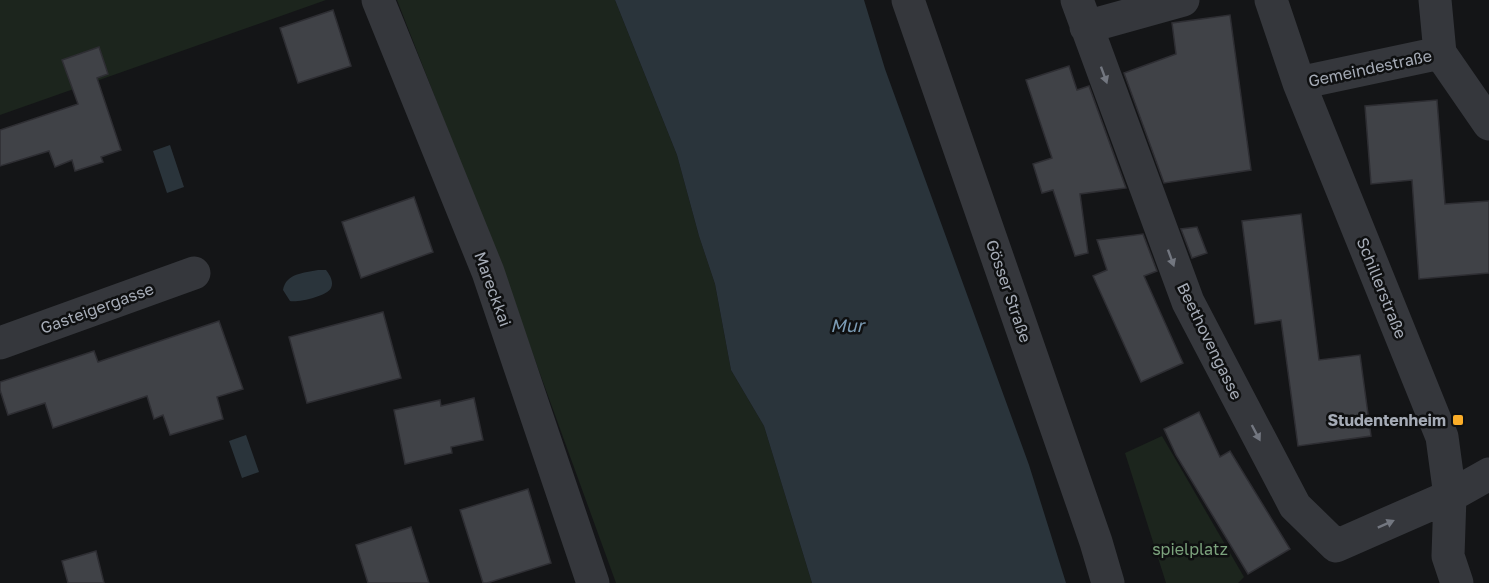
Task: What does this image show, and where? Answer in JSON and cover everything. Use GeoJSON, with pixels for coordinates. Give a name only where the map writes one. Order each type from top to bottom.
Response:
{"type":"FeatureCollection","features":[{"type":"Feature","properties":{"kind":"street","name":"Mareckkai"},"geometry":{"type":"LineString","coordinates":[[378,0],[488,272],[593,583]]}},
{"type":"Feature","properties":{"kind":"street","name":"Gösser Straße"},"geometry":{"type":"LineString","coordinates":[[908,0],[1096,542],[1108,583]]}},
{"type":"Feature","properties":{"kind":"street"},"geometry":{"type":"LineString","coordinates":[[1081,13],[1183,0]]}},
{"type":"Feature","properties":{"kind":"street","name":"Schillerstraße"},"geometry":{"type":"LineString","coordinates":[[1271,0],[1299,83],[1442,437],[1450,496],[1448,556],[1457,583]]}},
{"type":"Feature","properties":{"kind":"street"},"geometry":{"type":"LineString","coordinates":[[1435,0],[1440,53],[1489,124]]}},
{"type":"Feature","properties":{"kind":"street","name":"Beethovengasse"},"geometry":{"type":"LineString","coordinates":[[1081,13],[1188,303],[1295,506],[1336,546],[1450,496]]}},
{"type":"Feature","properties":{"kind":"street","name":"Gemeindestraße"},"geometry":{"type":"LineString","coordinates":[[1299,83],[1440,53]]}},
{"type":"Feature","properties":{"kind":"street","name":"Gasteigergasse"},"geometry":{"type":"LineString","coordinates":[[0,342],[194,273]]}},
{"type":"Feature","properties":{"kind":"street"},"geometry":{"type":"LineString","coordinates":[[1450,496],[1489,474]]}},
{"type":"Feature","properties":{"kind":"green space"},"geometry":{"type":"Polygon","coordinates":[[[0,0],[326,0],[0,115],[0,0]]]}},
{"type":"Feature","properties":{"kind":"green space"},"geometry":{"type":"Polygon","coordinates":[[[397,0],[615,0],[677,155],[715,284],[731,370],[764,426],[812,583],[616,583],[502,269],[397,0]]]}},
{"type":"Feature","properties":{"kind":"green space","name":"spielplatz"},"geometry":{"type":"Polygon","coordinates":[[[1162,436],[1244,577],[1238,583],[1166,583],[1125,453],[1162,436]]]}},
{"type":"Feature","properties":{"kind":"water","name":"Mur"},"geometry":{"type":"Polygon","coordinates":[[[615,0],[864,0],[885,69],[1029,465],[1066,583],[812,583],[764,426],[731,370],[715,284],[677,155],[615,0]]]}},
{"type":"Feature","properties":{"kind":"water"},"geometry":{"type":"Polygon","coordinates":[[[170,145],[184,187],[167,193],[153,151],[170,145]]]}},
{"type":"Feature","properties":{"kind":"water"},"geometry":{"type":"Polygon","coordinates":[[[326,270],[330,276],[332,283],[329,291],[312,298],[290,301],[283,290],[288,280],[296,275],[326,270]]]}},
{"type":"Feature","properties":{"kind":"water"},"geometry":{"type":"Polygon","coordinates":[[[246,435],[259,472],[242,478],[229,441],[246,435]]]}},
{"type":"Feature","properties":{"kind":"building"},"geometry":{"type":"Polygon","coordinates":[[[333,10],[351,66],[298,83],[280,28],[333,10]]]}},
{"type":"Feature","properties":{"kind":"building"},"geometry":{"type":"Polygon","coordinates":[[[1230,15],[1251,170],[1164,183],[1124,73],[1176,54],[1172,23],[1230,15]]]}},
{"type":"Feature","properties":{"kind":"building"},"geometry":{"type":"Polygon","coordinates":[[[99,47],[108,74],[97,78],[121,150],[101,157],[103,162],[75,171],[72,160],[55,167],[49,151],[0,166],[0,130],[78,104],[62,60],[99,47]]]}},
{"type":"Feature","properties":{"kind":"building"},"geometry":{"type":"Polygon","coordinates":[[[1069,66],[1077,90],[1089,86],[1126,188],[1080,194],[1088,253],[1075,256],[1053,190],[1042,193],[1033,164],[1052,158],[1026,80],[1069,66]]]}},
{"type":"Feature","properties":{"kind":"building"},"geometry":{"type":"Polygon","coordinates":[[[1437,100],[1445,204],[1489,201],[1489,273],[1419,279],[1412,180],[1371,184],[1365,106],[1437,100]]]}},
{"type":"Feature","properties":{"kind":"building"},"geometry":{"type":"Polygon","coordinates":[[[414,197],[433,252],[361,278],[342,222],[414,197]]]}},
{"type":"Feature","properties":{"kind":"building"},"geometry":{"type":"Polygon","coordinates":[[[1301,214],[1319,360],[1360,355],[1371,436],[1298,446],[1281,320],[1255,324],[1242,221],[1301,214]]]}},
{"type":"Feature","properties":{"kind":"building"},"geometry":{"type":"Polygon","coordinates":[[[1197,227],[1207,253],[1192,258],[1181,229],[1197,227]]]}},
{"type":"Feature","properties":{"kind":"building"},"geometry":{"type":"Polygon","coordinates":[[[1143,234],[1157,271],[1144,276],[1183,363],[1141,382],[1093,276],[1107,270],[1097,240],[1143,234]]]}},
{"type":"Feature","properties":{"kind":"building"},"geometry":{"type":"Polygon","coordinates":[[[383,312],[401,378],[307,403],[289,337],[383,312]]]}},
{"type":"Feature","properties":{"kind":"building"},"geometry":{"type":"Polygon","coordinates":[[[219,321],[243,389],[217,397],[223,419],[170,435],[163,415],[154,419],[147,396],[53,428],[45,403],[8,415],[0,390],[0,382],[94,351],[98,362],[219,321]]]}},
{"type":"Feature","properties":{"kind":"building"},"geometry":{"type":"Polygon","coordinates":[[[474,398],[483,440],[451,447],[452,453],[405,464],[394,410],[440,400],[441,406],[474,398]]]}},
{"type":"Feature","properties":{"kind":"building"},"geometry":{"type":"Polygon","coordinates":[[[1199,412],[1220,457],[1230,451],[1290,549],[1248,574],[1176,455],[1164,429],[1199,412]]]}},
{"type":"Feature","properties":{"kind":"building"},"geometry":{"type":"Polygon","coordinates":[[[528,489],[551,563],[483,583],[460,510],[528,489]]]}},
{"type":"Feature","properties":{"kind":"building"},"geometry":{"type":"Polygon","coordinates":[[[411,527],[429,583],[368,583],[356,545],[411,527]]]}},
{"type":"Feature","properties":{"kind":"building"},"geometry":{"type":"Polygon","coordinates":[[[96,551],[104,583],[68,583],[62,561],[96,551]]]}},
{"type":"Feature","properties":{"kind":"place","name":"Studentenheim"},"geometry":{"type":"Point","coordinates":[1458,420]}}]}
